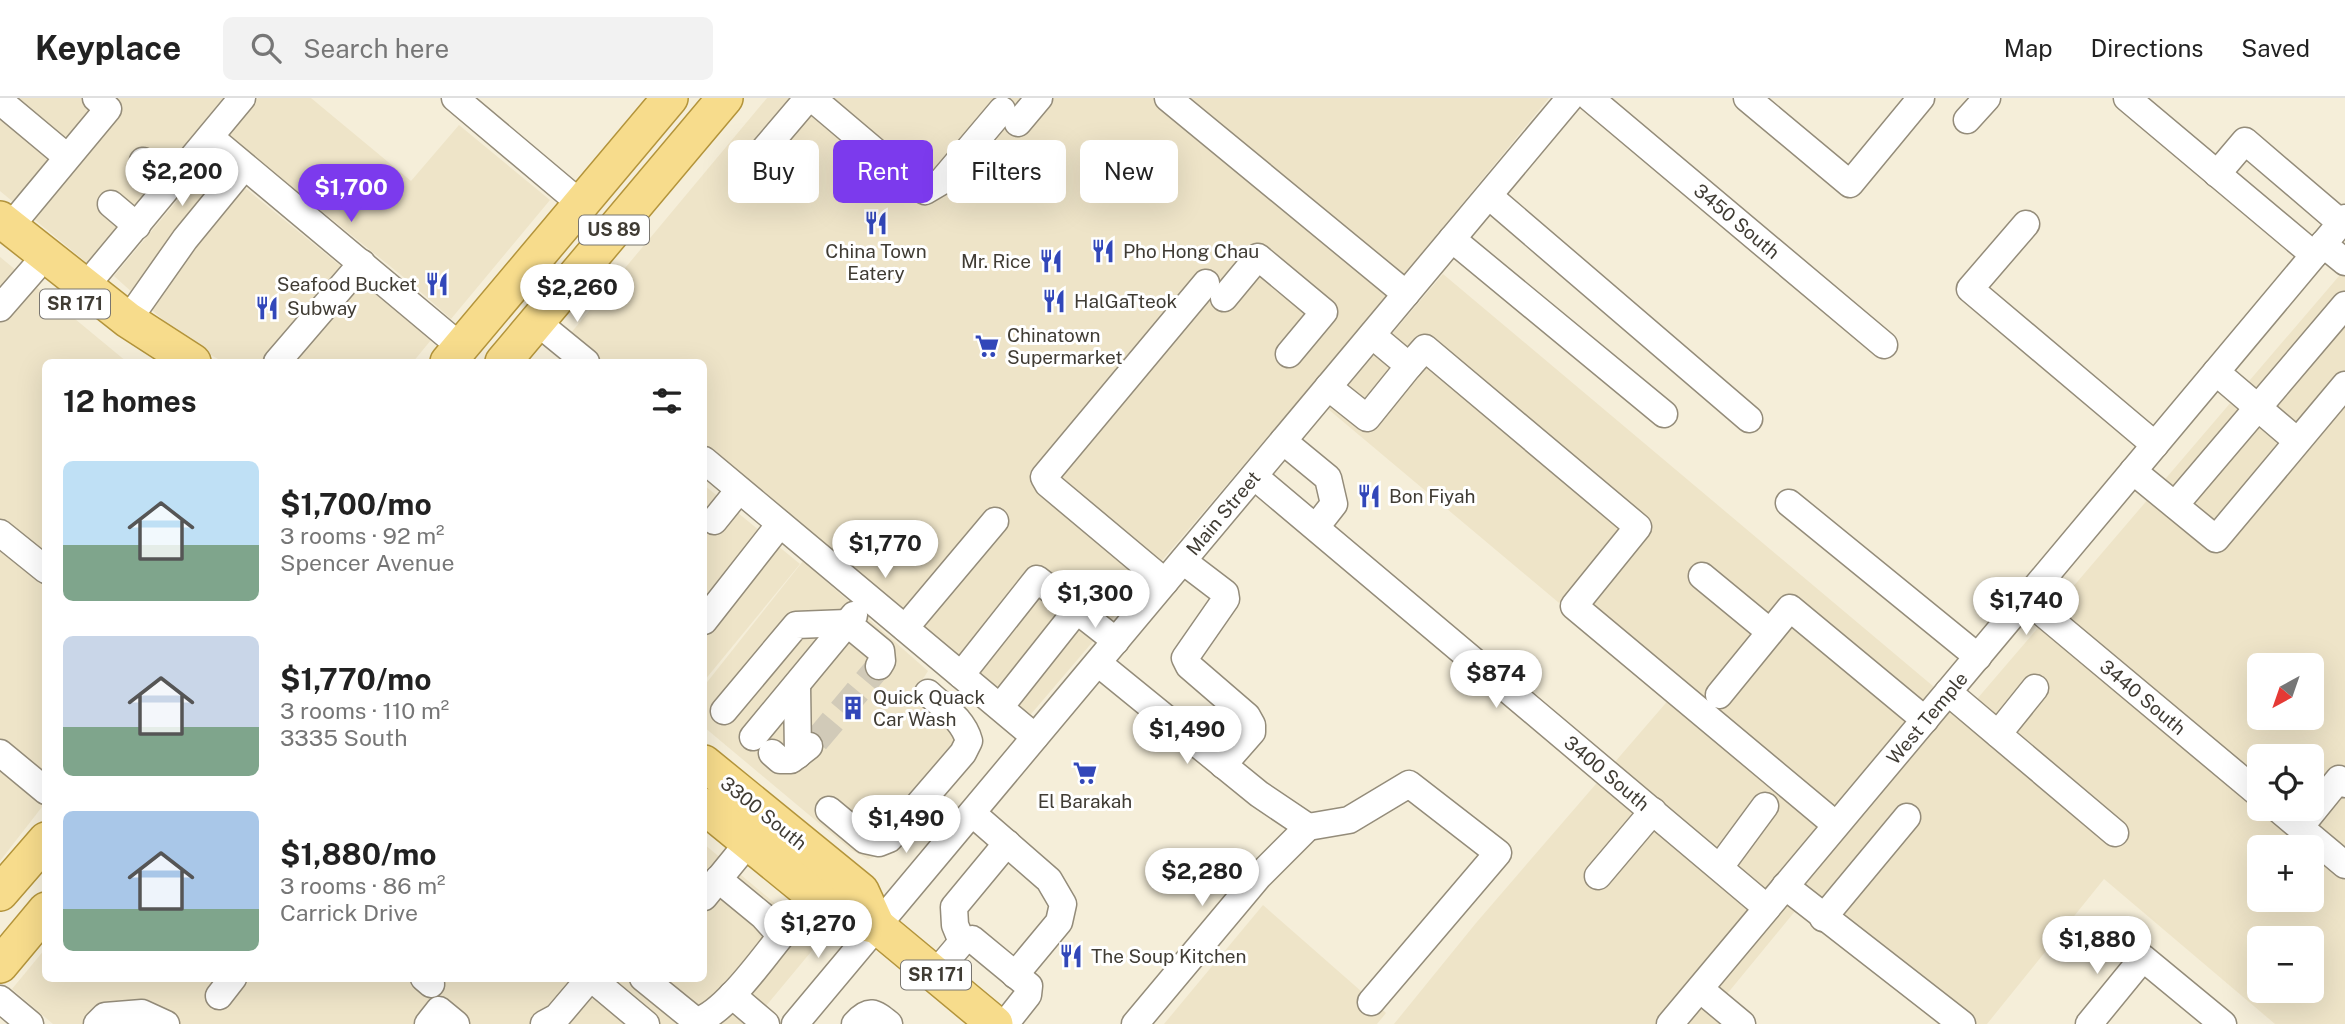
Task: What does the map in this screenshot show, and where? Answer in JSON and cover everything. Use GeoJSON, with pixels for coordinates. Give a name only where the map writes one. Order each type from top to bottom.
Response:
{"type":"FeatureCollection","features":[{"type":"Feature","properties":{"kind":"main road","name":"US 89"},"geometry":{"type":"LineString","coordinates":[[455,354],[670,98]]}},
{"type":"Feature","properties":{"kind":"main road","name":"US 89"},"geometry":{"type":"LineString","coordinates":[[505,359],[725,98]]}},
{"type":"Feature","properties":{"kind":"main road","name":"SR 171"},"geometry":{"type":"LineString","coordinates":[[3,229],[34,269],[70,300],[150,359]]}},
{"type":"Feature","properties":{"kind":"main road","name":"SR 171"},"geometry":{"type":"LineString","coordinates":[[3,229],[128,320],[188,359]]}},
{"type":"Feature","properties":{"kind":"main road","name":"3300 South"},"geometry":{"type":"LineString","coordinates":[[707,765],[861,891],[877,926]]}},
{"type":"Feature","properties":{"kind":"main road","name":"3300 South"},"geometry":{"type":"LineString","coordinates":[[707,809],[840,916],[877,926],[995,1024]]}},
{"type":"Feature","properties":{"kind":"main road"},"geometry":{"type":"LineString","coordinates":[[0,892],[42,845]]}},
{"type":"Feature","properties":{"kind":"main road"},"geometry":{"type":"LineString","coordinates":[[5,949],[42,914]]}},
{"type":"Feature","properties":{"kind":"street"},"geometry":{"type":"LineString","coordinates":[[3,229],[37,194],[108,109],[96,98]]}},
{"type":"Feature","properties":{"kind":"street"},"geometry":{"type":"LineString","coordinates":[[85,287],[242,98]]}},
{"type":"Feature","properties":{"kind":"street"},"geometry":{"type":"LineString","coordinates":[[455,98],[581,204]]}},
{"type":"Feature","properties":{"kind":"street"},"geometry":{"type":"LineString","coordinates":[[773,140],[811,98],[925,191],[942,181],[1010,116],[1039,98]]}},
{"type":"Feature","properties":{"kind":"street"},"geometry":{"type":"LineString","coordinates":[[1168,98],[1406,294]]}},
{"type":"Feature","properties":{"kind":"street","name":"Main Street"},"geometry":{"type":"LineString","coordinates":[[794,1024],[1570,98]]}},
{"type":"Feature","properties":{"kind":"street","name":"3450 South"},"geometry":{"type":"LineString","coordinates":[[1590,98],[1884,345]]}},
{"type":"Feature","properties":{"kind":"street"},"geometry":{"type":"LineString","coordinates":[[1747,98],[1850,184],[1921,98]]}},
{"type":"Feature","properties":{"kind":"street"},"geometry":{"type":"LineString","coordinates":[[1968,120],[1987,98]]}},
{"type":"Feature","properties":{"kind":"street"},"geometry":{"type":"LineString","coordinates":[[2127,98],[2217,174],[2319,250],[2345,262]]}},
{"type":"Feature","properties":{"kind":"street"},"geometry":{"type":"LineString","coordinates":[[4,115],[67,157]]}},
{"type":"Feature","properties":{"kind":"street"},"geometry":{"type":"LineString","coordinates":[[210,137],[362,263],[455,354]]}},
{"type":"Feature","properties":{"kind":"street"},"geometry":{"type":"LineString","coordinates":[[2217,174],[2245,141],[2343,221]]}},
{"type":"Feature","properties":{"kind":"street"},"geometry":{"type":"LineString","coordinates":[[143,162],[171,184]]}},
{"type":"Feature","properties":{"kind":"street"},"geometry":{"type":"LineString","coordinates":[[128,320],[185,239],[244,167]]}},
{"type":"Feature","properties":{"kind":"street"},"geometry":{"type":"LineString","coordinates":[[1489,196],[1749,419]]}},
{"type":"Feature","properties":{"kind":"street"},"geometry":{"type":"LineString","coordinates":[[111,204],[185,239]]}},
{"type":"Feature","properties":{"kind":"street","name":"West Temple"},"geometry":{"type":"LineString","coordinates":[[1670,1024],[2343,221]]}},
{"type":"Feature","properties":{"kind":"street"},"geometry":{"type":"LineString","coordinates":[[2026,224],[1970,289],[2155,444]]}},
{"type":"Feature","properties":{"kind":"street"},"geometry":{"type":"LineString","coordinates":[[1452,239],[1664,414]]}},
{"type":"Feature","properties":{"kind":"street"},"geometry":{"type":"LineString","coordinates":[[1165,582],[1048,484],[1044,477],[1215,291],[1258,257],[1324,312],[1289,354]]}},
{"type":"Feature","properties":{"kind":"street"},"geometry":{"type":"LineString","coordinates":[[279,359],[362,263]]}},
{"type":"Feature","properties":{"kind":"street"},"geometry":{"type":"LineString","coordinates":[[0,309],[34,269]]}},
{"type":"Feature","properties":{"kind":"street"},"geometry":{"type":"LineString","coordinates":[[2175,505],[2345,305]]}},
{"type":"Feature","properties":{"kind":"street"},"geometry":{"type":"LineString","coordinates":[[537,321],[582,359]]}},
{"type":"Feature","properties":{"kind":"street"},"geometry":{"type":"LineString","coordinates":[[1372,335],[1409,366]]}},
{"type":"Feature","properties":{"kind":"street"},"geometry":{"type":"LineString","coordinates":[[1328,387],[1367,418],[1425,348],[1638,527],[1574,606],[1836,825]]}},
{"type":"Feature","properties":{"kind":"street"},"geometry":{"type":"LineString","coordinates":[[2216,372],[2297,442]]}},
{"type":"Feature","properties":{"kind":"street"},"geometry":{"type":"LineString","coordinates":[[2133,471],[2216,539],[2345,385]]}},
{"type":"Feature","properties":{"kind":"street"},"geometry":{"type":"LineString","coordinates":[[1283,442],[1328,478],[1334,504],[1316,527]]}},
{"type":"Feature","properties":{"kind":"street"},"geometry":{"type":"LineString","coordinates":[[707,463],[1035,737]]}},
{"type":"Feature","properties":{"kind":"street","name":"3400 South"},"geometry":{"type":"LineString","coordinates":[[1254,476],[1767,908]]}},
{"type":"Feature","properties":{"kind":"street"},"geometry":{"type":"LineString","coordinates":[[714,521],[738,490]]}},
{"type":"Feature","properties":{"kind":"street"},"geometry":{"type":"LineString","coordinates":[[1789,503],[1978,657]]}},
{"type":"Feature","properties":{"kind":"street"},"geometry":{"type":"LineString","coordinates":[[905,628],[995,522]]}},
{"type":"Feature","properties":{"kind":"street"},"geometry":{"type":"LineString","coordinates":[[707,617],[780,524]]}},
{"type":"Feature","properties":{"kind":"street"},"geometry":{"type":"LineString","coordinates":[[0,533],[42,567]]}},
{"type":"Feature","properties":{"kind":"street"},"geometry":{"type":"LineString","coordinates":[[1183,561],[1225,593],[1226,599],[1185,658],[1189,666],[1247,716],[1252,725],[1252,732],[1223,765]]}},
{"type":"Feature","properties":{"kind":"street"},"geometry":{"type":"LineString","coordinates":[[1702,576],[1770,632]]}},
{"type":"Feature","properties":{"kind":"street"},"geometry":{"type":"LineString","coordinates":[[961,675],[1037,579],[1116,641]]}},
{"type":"Feature","properties":{"kind":"street"},"geometry":{"type":"LineString","coordinates":[[762,745],[797,685],[868,597]]}},
{"type":"Feature","properties":{"kind":"street","name":"3440 South"},"geometry":{"type":"LineString","coordinates":[[2027,600],[2247,784]]}},
{"type":"Feature","properties":{"kind":"street"},"geometry":{"type":"LineString","coordinates":[[1719,695],[1790,608],[1925,720]]}},
{"type":"Feature","properties":{"kind":"street"},"geometry":{"type":"LineString","coordinates":[[1000,707],[1077,610]]}},
{"type":"Feature","properties":{"kind":"street"},"geometry":{"type":"LineString","coordinates":[[797,685],[807,748],[791,760],[780,760],[714,711],[796,625],[847,623],[881,651],[883,661],[879,666]]}},
{"type":"Feature","properties":{"kind":"street"},"geometry":{"type":"LineString","coordinates":[[1098,663],[1259,794],[1308,827]]}},
{"type":"Feature","properties":{"kind":"street"},"geometry":{"type":"LineString","coordinates":[[1997,734],[2035,688]]}},
{"type":"Feature","properties":{"kind":"street"},"geometry":{"type":"LineString","coordinates":[[1948,692],[2115,833]]}},
{"type":"Feature","properties":{"kind":"street"},"geometry":{"type":"LineString","coordinates":[[829,810],[865,840],[879,843],[889,839],[963,753],[969,741],[965,730],[958,719],[928,693]]}},
{"type":"Feature","properties":{"kind":"street"},"geometry":{"type":"LineString","coordinates":[[0,753],[42,788]]}},
{"type":"Feature","properties":{"kind":"street"},"geometry":{"type":"LineString","coordinates":[[2300,827],[2339,779],[2345,784]]}},
{"type":"Feature","properties":{"kind":"street"},"geometry":{"type":"LineString","coordinates":[[1135,1024],[1259,876],[1308,827],[1349,820],[1409,784],[1498,853],[1371,1002]]}},
{"type":"Feature","properties":{"kind":"street"},"geometry":{"type":"LineString","coordinates":[[1720,867],[1765,806]]}},
{"type":"Feature","properties":{"kind":"street"},"geometry":{"type":"LineString","coordinates":[[1598,876],[1653,811]]}},
{"type":"Feature","properties":{"kind":"street"},"geometry":{"type":"LineString","coordinates":[[972,813],[1049,880],[1063,904],[1059,922],[1022,985],[1005,1024]]}},
{"type":"Feature","properties":{"kind":"street"},"geometry":{"type":"LineString","coordinates":[[1823,918],[1907,817]]}},
{"type":"Feature","properties":{"kind":"street"},"geometry":{"type":"LineString","coordinates":[[2293,821],[2345,865]]}},
{"type":"Feature","properties":{"kind":"street"},"geometry":{"type":"LineString","coordinates":[[646,982],[696,1021],[705,1019],[732,995],[781,936],[763,916],[711,888],[748,843]]}},
{"type":"Feature","properties":{"kind":"street"},"geometry":{"type":"LineString","coordinates":[[962,942],[954,925],[954,907],[1007,844]]}},
{"type":"Feature","properties":{"kind":"street"},"geometry":{"type":"LineString","coordinates":[[1785,886],[1962,1024]]}},
{"type":"Feature","properties":{"kind":"street"},"geometry":{"type":"LineString","coordinates":[[935,974],[962,942],[972,939],[1022,985]]}},
{"type":"Feature","properties":{"kind":"street"},"geometry":{"type":"LineString","coordinates":[[2088,1024],[2143,958],[2223,1024]]}},
{"type":"Feature","properties":{"kind":"street"},"geometry":{"type":"LineString","coordinates":[[544,1024],[556,1017],[587,982]]}},
{"type":"Feature","properties":{"kind":"street"},"geometry":{"type":"LineString","coordinates":[[595,982],[646,1024]]}},
{"type":"Feature","properties":{"kind":"street"},"geometry":{"type":"LineString","coordinates":[[619,1002],[637,982]]}},
{"type":"Feature","properties":{"kind":"street"},"geometry":{"type":"LineString","coordinates":[[1700,989],[1742,1024]]}},
{"type":"Feature","properties":{"kind":"street"},"geometry":{"type":"LineString","coordinates":[[717,1024],[729,1009],[732,995]]}},
{"type":"Feature","properties":{"kind":"street"},"geometry":{"type":"LineString","coordinates":[[732,995],[766,1024]]}},
{"type":"Feature","properties":{"kind":"street"},"geometry":{"type":"LineString","coordinates":[[0,999],[30,1024]]}},
{"type":"Feature","properties":{"kind":"street"},"geometry":{"type":"LineString","coordinates":[[428,1024],[439,1010],[456,1024]]}},
{"type":"Feature","properties":{"kind":"street"},"geometry":{"type":"LineString","coordinates":[[97,1024],[105,1016],[142,1013],[166,1024]]}},
{"type":"Feature","properties":{"kind":"street"},"geometry":{"type":"LineString","coordinates":[[855,1024],[862,1016],[870,1013],[878,1015],[889,1024]]}},
{"type":"Feature","properties":{"kind":"shaded area"},"geometry":{"type":"Polygon","coordinates":[[[0,98],[223,98],[87,263],[0,191],[0,98]]]}},
{"type":"Feature","properties":{"kind":"shaded area"},"geometry":{"type":"Polygon","coordinates":[[[258,98],[311,98],[411,181],[459,125],[550,200],[451,319],[406,279],[227,135],[258,98]]]}},
{"type":"Feature","properties":{"kind":"shaded area"},"geometry":{"type":"Polygon","coordinates":[[[767,98],[1549,98],[1356,333],[1026,720],[707,450],[707,359],[599,359],[570,334],[728,145],[728,203],[819,203],[819,140],[732,140],[767,98]]]}},
{"type":"Feature","properties":{"kind":"shaded area"},"geometry":{"type":"Polygon","coordinates":[[[211,160],[431,340],[415,359],[218,359],[184,339],[114,276],[211,160]]]}},
{"type":"Feature","properties":{"kind":"shaded area"},"geometry":{"type":"Polygon","coordinates":[[[0,257],[123,359],[42,359],[42,807],[0,861],[0,257]]]}},
{"type":"Feature","properties":{"kind":"shaded area"},"geometry":{"type":"Polygon","coordinates":[[[2345,269],[2345,1024],[2275,1024],[2250,1003],[2324,1003],[2324,926],[2247,926],[2247,1000],[2104,879],[1987,1024],[1938,1024],[1796,910],[1713,1011],[1728,1024],[1394,1024],[1476,923],[1671,697],[1328,409],[1443,274],[1965,713],[2345,269]]]}},
{"type":"Feature","properties":{"kind":"shaded area"},"geometry":{"type":"Polygon","coordinates":[[[707,487],[800,564],[707,677],[707,487]]]}},
{"type":"Feature","properties":{"kind":"shaded area"},"geometry":{"type":"Polygon","coordinates":[[[803,561],[928,671],[921,682],[942,697],[976,736],[884,854],[868,859],[851,850],[707,730],[707,682],[803,561]]]}},
{"type":"Feature","properties":{"kind":"shaded area"},"geometry":{"type":"Polygon","coordinates":[[[707,847],[820,941],[751,1024],[53,1024],[12,989],[42,953],[42,982],[707,982],[707,847]]]}},
{"type":"Feature","properties":{"kind":"shaded area"},"geometry":{"type":"Polygon","coordinates":[[[1263,905],[1386,1013],[1377,1024],[1164,1024],[1263,905]]]}},
{"type":"Feature","properties":{"kind":"tunnel"},"geometry":{"type":"LineString","coordinates":[[816,741],[879,666]]}},
{"type":"Feature","properties":{"kind":"place","name":"China Town Eatery"},"geometry":{"type":"Point","coordinates":[876,223]}},
{"type":"Feature","properties":{"kind":"place","name":"Pho Hong Chau"},"geometry":{"type":"Point","coordinates":[1103,251]}},
{"type":"Feature","properties":{"kind":"place","name":"Mr. Rice"},"geometry":{"type":"Point","coordinates":[1051,261]}},
{"type":"Feature","properties":{"kind":"place","name":"Seafood Bucket"},"geometry":{"type":"Point","coordinates":[437,284]}},
{"type":"Feature","properties":{"kind":"place","name":"HalGaTteok"},"geometry":{"type":"Point","coordinates":[1054,301]}},
{"type":"Feature","properties":{"kind":"place","name":"Subway"},"geometry":{"type":"Point","coordinates":[267,308]}},
{"type":"Feature","properties":{"kind":"place","name":"Chinatown Supermarket"},"geometry":{"type":"Point","coordinates":[987,346]}},
{"type":"Feature","properties":{"kind":"place","name":"Bon Fiyah"},"geometry":{"type":"Point","coordinates":[1369,496]}},
{"type":"Feature","properties":{"kind":"place","name":"Quick Quack Car Wash"},"geometry":{"type":"Point","coordinates":[853,708]}},
{"type":"Feature","properties":{"kind":"place","name":"El Barakah"},"geometry":{"type":"Point","coordinates":[1085,773]}},
{"type":"Feature","properties":{"kind":"place","name":"The Soup Kitchen"},"geometry":{"type":"Point","coordinates":[1071,956]}}]}
